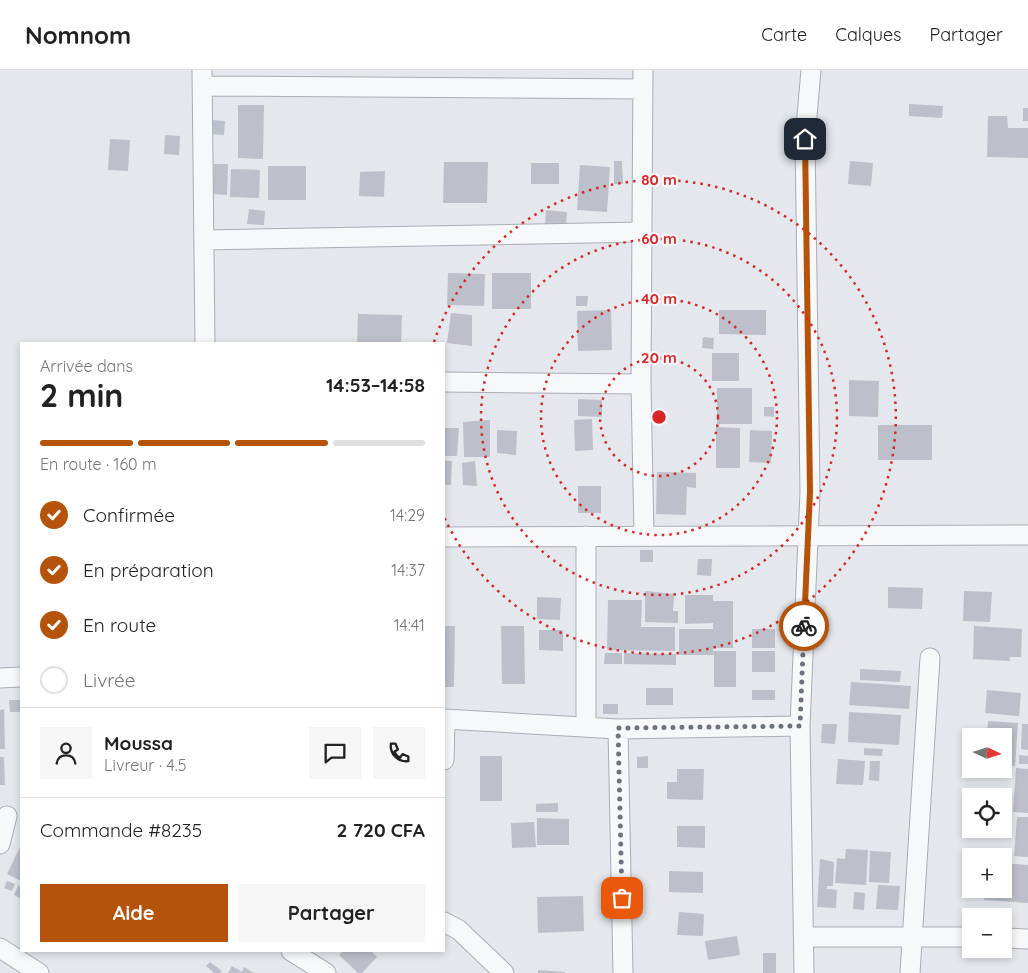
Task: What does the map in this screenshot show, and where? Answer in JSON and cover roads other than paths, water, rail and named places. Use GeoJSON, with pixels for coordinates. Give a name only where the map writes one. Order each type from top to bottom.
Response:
{"type":"FeatureCollection","features":[{"type":"Feature","properties":{"kind":"street"},"geometry":{"type":"LineString","coordinates":[[643,70],[641,384],[644,536]]}},
{"type":"Feature","properties":{"kind":"street"},"geometry":{"type":"LineString","coordinates":[[804,973],[800,726],[810,492],[805,139],[811,70]]}},
{"type":"Feature","properties":{"kind":"street"},"geometry":{"type":"LineString","coordinates":[[205,342],[202,78],[643,89]]}},
{"type":"Feature","properties":{"kind":"street"},"geometry":{"type":"LineString","coordinates":[[204,240],[642,232]]}},
{"type":"Feature","properties":{"kind":"street"},"geometry":{"type":"LineString","coordinates":[[445,382],[641,384]]}},
{"type":"Feature","properties":{"kind":"street"},"geometry":{"type":"LineString","coordinates":[[445,537],[1028,535]]}},
{"type":"Feature","properties":{"kind":"street"},"geometry":{"type":"LineString","coordinates":[[586,536],[586,727]]}},
{"type":"Feature","properties":{"kind":"street"},"geometry":{"type":"LineString","coordinates":[[910,973],[930,658]]}},
{"type":"Feature","properties":{"kind":"street"},"geometry":{"type":"LineString","coordinates":[[0,678],[20,677]]}},
{"type":"Feature","properties":{"kind":"street"},"geometry":{"type":"LineString","coordinates":[[445,719],[618,728],[800,726]]}},
{"type":"Feature","properties":{"kind":"street"},"geometry":{"type":"LineString","coordinates":[[618,728],[623,973]]}},
{"type":"Feature","properties":{"kind":"street"},"geometry":{"type":"LineString","coordinates":[[0,844],[9,816]]}},
{"type":"Feature","properties":{"kind":"street"},"geometry":{"type":"LineString","coordinates":[[445,923],[459,930],[504,973]]}},
{"type":"Feature","properties":{"kind":"street"},"geometry":{"type":"LineString","coordinates":[[804,936],[962,937]]}},
{"type":"Feature","properties":{"kind":"street"},"geometry":{"type":"LineString","coordinates":[[1012,938],[1028,939]]}},
{"type":"Feature","properties":{"kind":"street"},"geometry":{"type":"LineString","coordinates":[[0,948],[39,973]]}},
{"type":"Feature","properties":{"kind":"street"},"geometry":{"type":"LineString","coordinates":[[293,952],[326,973]]}}]}
